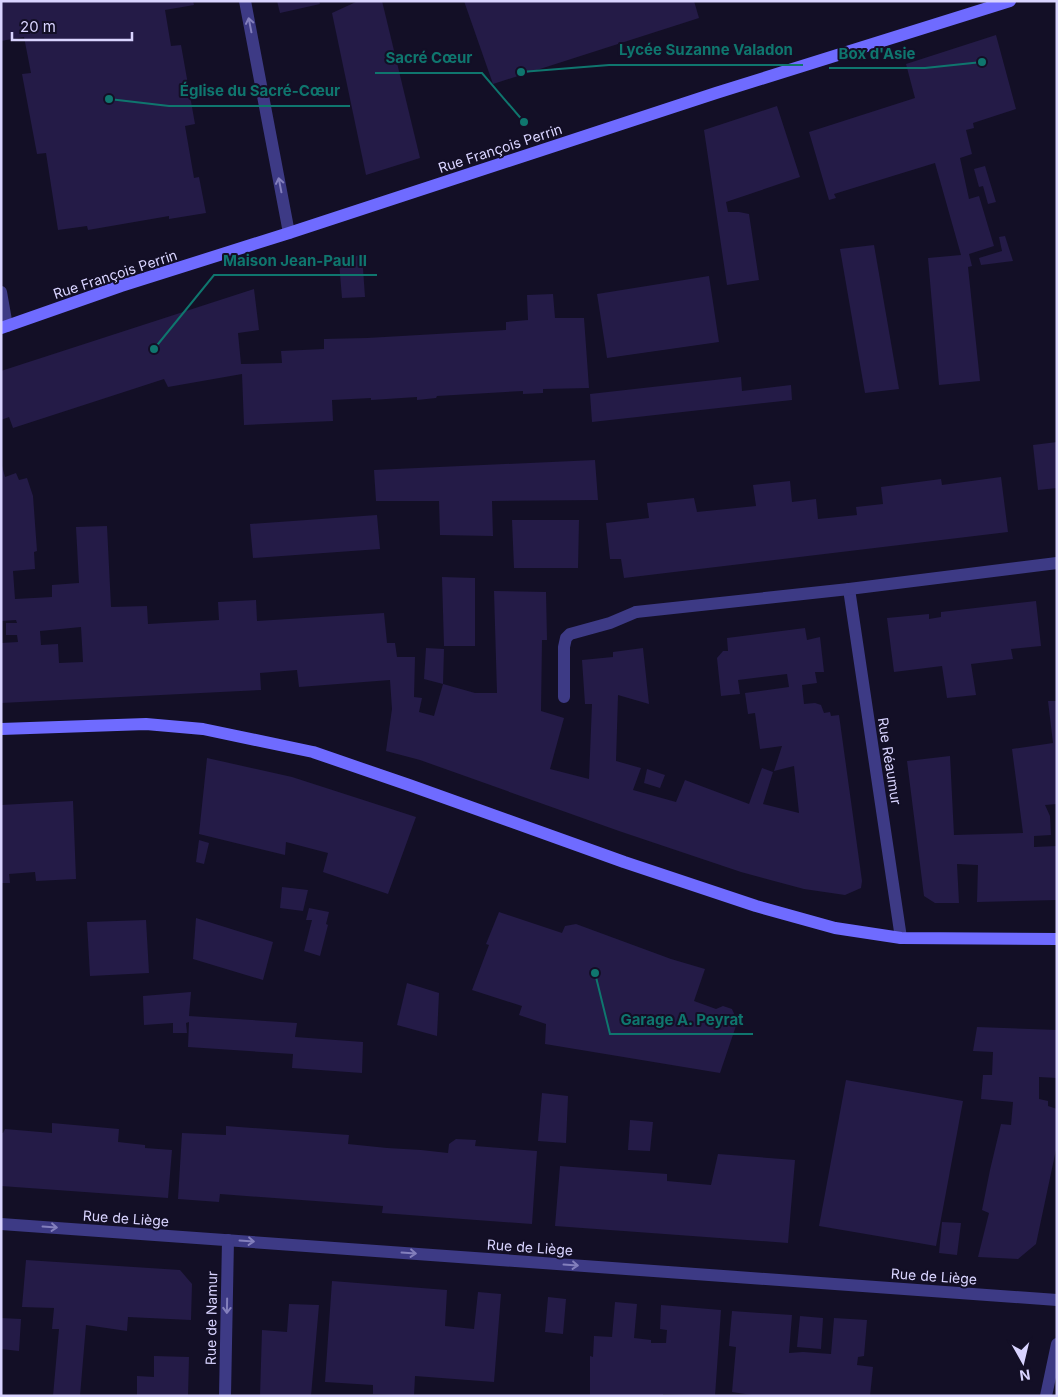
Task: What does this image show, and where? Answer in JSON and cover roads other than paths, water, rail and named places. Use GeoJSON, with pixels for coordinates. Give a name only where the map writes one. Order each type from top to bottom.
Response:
{"type":"FeatureCollection","features":[{"type":"Feature","properties":{"kind":"main road","name":"Rue François Perrin"},"geometry":{"type":"LineString","coordinates":[[4,327],[121,286],[716,93],[1010,1]]}},
{"type":"Feature","properties":{"kind":"main road"},"geometry":{"type":"LineString","coordinates":[[1,729],[146,724],[203,729],[313,752],[409,784],[624,862],[756,906],[835,928],[901,938],[1057,939]]}},
{"type":"Feature","properties":{"kind":"street"},"geometry":{"type":"LineString","coordinates":[[245,1],[289,233]]}},
{"type":"Feature","properties":{"kind":"street"},"geometry":{"type":"LineString","coordinates":[[1,292],[4,327]]}},
{"type":"Feature","properties":{"kind":"street"},"geometry":{"type":"LineString","coordinates":[[564,697],[564,647],[566,638],[570,634],[610,624],[636,612],[849,589],[1057,563]]}},
{"type":"Feature","properties":{"kind":"street","name":"Rue Réaumur"},"geometry":{"type":"LineString","coordinates":[[849,589],[901,938]]}},
{"type":"Feature","properties":{"kind":"street","name":"Rue de Liège"},"geometry":{"type":"LineString","coordinates":[[1,1224],[1057,1300]]}},
{"type":"Feature","properties":{"kind":"street","name":"Rue de Namur"},"geometry":{"type":"LineString","coordinates":[[225,1396],[228,1240]]}},
{"type":"Feature","properties":{"kind":"street"},"geometry":{"type":"LineString","coordinates":[[1046,1396],[1057,1344]]}},
{"type":"Feature","properties":{"kind":"place","name":"Box d'Asie"},"geometry":{"type":"Point","coordinates":[982,62]}},
{"type":"Feature","properties":{"kind":"place","name":"Lycée Suzanne Valadon"},"geometry":{"type":"Point","coordinates":[521,72]}},
{"type":"Feature","properties":{"kind":"place","name":"Église du Sacré-Cœur"},"geometry":{"type":"Point","coordinates":[109,99]}},
{"type":"Feature","properties":{"kind":"place","name":"Sacré Cœur"},"geometry":{"type":"Point","coordinates":[524,122]}},
{"type":"Feature","properties":{"kind":"place","name":"Maison Jean-Paul II"},"geometry":{"type":"Point","coordinates":[154,349]}},
{"type":"Feature","properties":{"kind":"place","name":"Garage A. Peyrat"},"geometry":{"type":"Point","coordinates":[595,973]}}]}
